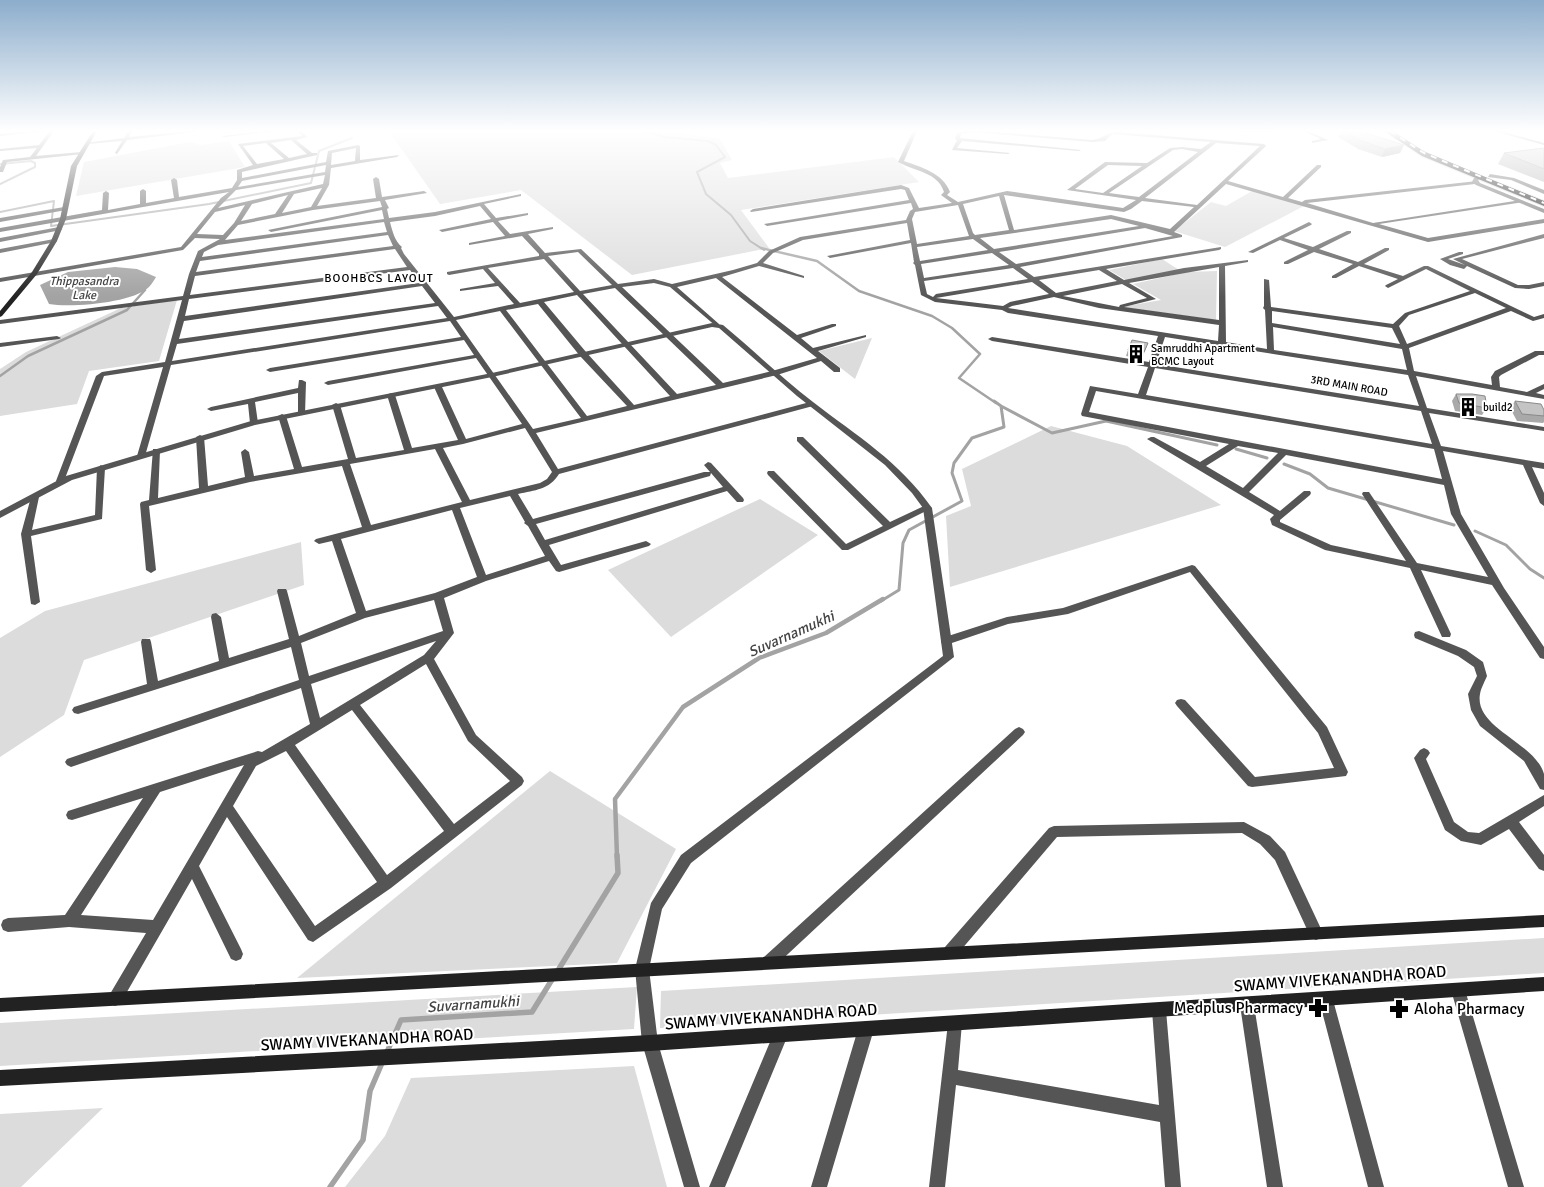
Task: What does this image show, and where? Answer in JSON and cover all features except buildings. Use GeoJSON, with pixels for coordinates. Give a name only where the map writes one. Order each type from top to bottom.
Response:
{"type":"FeatureCollection","features":[{"type":"Feature","properties":{"kind":"highway"},"geometry":{"type":"LineString","coordinates":[[1503,186],[1544,204]]}},
{"type":"Feature","properties":{"kind":"highway"},"geometry":{"type":"LineString","coordinates":[[1509,186],[1544,198]]}},
{"type":"Feature","properties":{"kind":"main road"},"geometry":{"type":"LineString","coordinates":[[0,315],[35,273],[54,241],[61,225],[69,186]]}},
{"type":"Feature","properties":{"kind":"main road"},"geometry":{"type":"LineString","coordinates":[[0,1005],[1544,921]]}},
{"type":"Feature","properties":{"kind":"main road","name":"SWAMY VIVEKANANDHA ROAD"},"geometry":{"type":"LineString","coordinates":[[0,1078],[650,1044],[1544,984]]}},
{"type":"Feature","properties":{"kind":"street"},"geometry":{"type":"LineString","coordinates":[[175,186],[177,200]]}},
{"type":"Feature","properties":{"kind":"street"},"geometry":{"type":"LineString","coordinates":[[0,280],[179,249],[195,236],[223,199],[236,186]]}},
{"type":"Feature","properties":{"kind":"street"},"geometry":{"type":"LineString","coordinates":[[0,240],[105,212],[252,186]]}},
{"type":"Feature","properties":{"kind":"street"},"geometry":{"type":"LineString","coordinates":[[215,210],[320,186]]}},
{"type":"Feature","properties":{"kind":"street"},"geometry":{"type":"LineString","coordinates":[[313,208],[325,186]]}},
{"type":"Feature","properties":{"kind":"street"},"geometry":{"type":"LineString","coordinates":[[378,186],[380,198],[386,208],[390,233],[412,268],[452,320],[529,428],[556,472]]}},
{"type":"Feature","properties":{"kind":"street"},"geometry":{"type":"LineString","coordinates":[[945,186],[948,192],[944,195],[958,203],[970,234],[1056,296],[1069,301],[1112,308],[1222,323]]}},
{"type":"Feature","properties":{"kind":"street"},"geometry":{"type":"LineString","coordinates":[[1075,186],[1070,190],[1196,206]]}},
{"type":"Feature","properties":{"kind":"street"},"geometry":{"type":"LineString","coordinates":[[1104,194],[1116,186]]}},
{"type":"Feature","properties":{"kind":"street"},"geometry":{"type":"LineString","coordinates":[[1158,186],[1129,208],[1115,210],[1001,194],[916,209],[913,211],[910,221],[922,293],[928,297],[1004,308],[1008,312],[1411,373],[1544,397]]}},
{"type":"Feature","properties":{"kind":"street"},"geometry":{"type":"LineString","coordinates":[[1165,231],[1172,230],[1196,206],[1221,186]]}},
{"type":"Feature","properties":{"kind":"street"},"geometry":{"type":"LineString","coordinates":[[1242,186],[1428,240],[1544,221]]}},
{"type":"Feature","properties":{"kind":"street"},"geometry":{"type":"LineString","coordinates":[[1285,198],[1297,186]]}},
{"type":"Feature","properties":{"kind":"street"},"geometry":{"type":"LineString","coordinates":[[1301,203],[1416,186]]}},
{"type":"Feature","properties":{"kind":"street"},"geometry":{"type":"LineString","coordinates":[[1496,186],[1520,202],[1544,211]]}},
{"type":"Feature","properties":{"kind":"street"},"geometry":{"type":"LineString","coordinates":[[1530,186],[1544,192]]}},
{"type":"Feature","properties":{"kind":"street"},"geometry":{"type":"LineString","coordinates":[[753,211],[901,188],[907,189],[916,209]]}},
{"type":"Feature","properties":{"kind":"street"},"geometry":{"type":"LineString","coordinates":[[143,191],[143,205]]}},
{"type":"Feature","properties":{"kind":"street"},"geometry":{"type":"LineString","coordinates":[[278,214],[294,192]]}},
{"type":"Feature","properties":{"kind":"street"},"geometry":{"type":"LineString","coordinates":[[105,212],[106,193]]}},
{"type":"Feature","properties":{"kind":"street"},"geometry":{"type":"LineString","coordinates":[[236,224],[313,208],[424,193]]}},
{"type":"Feature","properties":{"kind":"street"},"geometry":{"type":"LineString","coordinates":[[1001,194],[1012,232]]}},
{"type":"Feature","properties":{"kind":"street"},"geometry":{"type":"LineString","coordinates":[[195,236],[220,240],[388,221],[482,205],[519,195]]}},
{"type":"Feature","properties":{"kind":"street"},"geometry":{"type":"LineString","coordinates":[[767,224],[913,201]]}},
{"type":"Feature","properties":{"kind":"street"},"geometry":{"type":"LineString","coordinates":[[141,456],[181,319],[192,274],[198,259],[205,248],[220,240],[236,224],[250,202]]}},
{"type":"Feature","properties":{"kind":"street"},"geometry":{"type":"LineString","coordinates":[[1372,224],[1520,202]]}},
{"type":"Feature","properties":{"kind":"street"},"geometry":{"type":"LineString","coordinates":[[482,205],[509,236]]}},
{"type":"Feature","properties":{"kind":"street"},"geometry":{"type":"LineString","coordinates":[[220,240],[386,208]]}},
{"type":"Feature","properties":{"kind":"street"},"geometry":{"type":"LineString","coordinates":[[0,220],[64,209]]}},
{"type":"Feature","properties":{"kind":"street"},"geometry":{"type":"LineString","coordinates":[[442,230],[526,214]]}},
{"type":"Feature","properties":{"kind":"street"},"geometry":{"type":"LineString","coordinates":[[830,256],[914,244],[975,238],[1111,217],[1180,236],[1146,244],[920,280]]}},
{"type":"Feature","properties":{"kind":"street"},"geometry":{"type":"LineString","coordinates":[[60,481],[100,376],[168,363],[452,320],[614,286],[648,281],[672,286],[759,264],[771,252],[802,238],[910,221]]}},
{"type":"Feature","properties":{"kind":"street"},"geometry":{"type":"LineString","coordinates":[[1251,252],[1309,224]]}},
{"type":"Feature","properties":{"kind":"street"},"geometry":{"type":"LineString","coordinates":[[0,230],[61,225]]}},
{"type":"Feature","properties":{"kind":"street"},"geometry":{"type":"LineString","coordinates":[[916,263],[1147,226]]}},
{"type":"Feature","properties":{"kind":"street"},"geometry":{"type":"LineString","coordinates":[[471,244],[551,228]]}},
{"type":"Feature","properties":{"kind":"street"},"geometry":{"type":"LineString","coordinates":[[1286,263],[1349,232]]}},
{"type":"Feature","properties":{"kind":"street"},"geometry":{"type":"LineString","coordinates":[[198,259],[390,233]]}},
{"type":"Feature","properties":{"kind":"street"},"geometry":{"type":"LineString","coordinates":[[524,234],[542,256],[674,397]]}},
{"type":"Feature","properties":{"kind":"street"},"geometry":{"type":"LineString","coordinates":[[1544,236],[1457,257],[1459,262],[1517,287],[1544,284]]}},
{"type":"Feature","properties":{"kind":"street"},"geometry":{"type":"LineString","coordinates":[[1281,238],[1402,278]]}},
{"type":"Feature","properties":{"kind":"street"},"geometry":{"type":"LineString","coordinates":[[0,251],[54,241]]}},
{"type":"Feature","properties":{"kind":"street"},"geometry":{"type":"LineString","coordinates":[[1146,244],[1184,270]]}},
{"type":"Feature","properties":{"kind":"street"},"geometry":{"type":"LineString","coordinates":[[1469,251],[1497,244],[1507,245]]}},
{"type":"Feature","properties":{"kind":"street"},"geometry":{"type":"LineString","coordinates":[[192,274],[399,247]]}},
{"type":"Feature","properties":{"kind":"street"},"geometry":{"type":"LineString","coordinates":[[928,297],[1035,281],[1219,248]]}},
{"type":"Feature","properties":{"kind":"street"},"geometry":{"type":"LineString","coordinates":[[1334,277],[1388,249]]}},
{"type":"Feature","properties":{"kind":"street"},"geometry":{"type":"LineString","coordinates":[[449,273],[579,250],[614,286],[720,386]]}},
{"type":"Feature","properties":{"kind":"street"},"geometry":{"type":"LineString","coordinates":[[1460,253],[1444,259],[1452,264],[1481,271]]}},
{"type":"Feature","properties":{"kind":"street"},"geometry":{"type":"LineString","coordinates":[[1004,308],[1010,304],[1184,270],[1222,266],[1246,261]]}},
{"type":"Feature","properties":{"kind":"street"},"geometry":{"type":"LineString","coordinates":[[759,264],[802,277]]}},
{"type":"Feature","properties":{"kind":"street"},"geometry":{"type":"LineString","coordinates":[[1222,266],[1222,344]]}},
{"type":"Feature","properties":{"kind":"street"},"geometry":{"type":"LineString","coordinates":[[484,267],[519,306]]}},
{"type":"Feature","properties":{"kind":"street"},"geometry":{"type":"LineString","coordinates":[[1388,286],[1426,267],[1544,324]]}},
{"type":"Feature","properties":{"kind":"street"},"geometry":{"type":"LineString","coordinates":[[0,322],[412,268]]}},
{"type":"Feature","properties":{"kind":"street"},"geometry":{"type":"LineString","coordinates":[[1101,269],[1153,300],[1112,308]]}},
{"type":"Feature","properties":{"kind":"street"},"geometry":{"type":"LineString","coordinates":[[717,276],[797,336],[837,370]]}},
{"type":"Feature","properties":{"kind":"street"},"geometry":{"type":"LineString","coordinates":[[1266,280],[1266,308],[1271,352]]}},
{"type":"Feature","properties":{"kind":"street"},"geometry":{"type":"LineString","coordinates":[[181,319],[425,284]]}},
{"type":"Feature","properties":{"kind":"street"},"geometry":{"type":"LineString","coordinates":[[462,290],[498,284]]}},
{"type":"Feature","properties":{"kind":"street"},"geometry":{"type":"LineString","coordinates":[[672,286],[810,404],[883,456],[915,489],[928,512],[949,657],[686,859],[656,907],[642,969],[650,1044],[692,1187]]}},
{"type":"Feature","properties":{"kind":"street"},"geometry":{"type":"LineString","coordinates":[[1395,326],[1407,314],[1475,291]]}},
{"type":"Feature","properties":{"kind":"street"},"geometry":{"type":"LineString","coordinates":[[540,302],[583,354],[632,407]]}},
{"type":"Feature","properties":{"kind":"street"},"geometry":{"type":"LineString","coordinates":[[174,342],[440,304]]}},
{"type":"Feature","properties":{"kind":"street"},"geometry":{"type":"LineString","coordinates":[[1266,308],[1395,326]]}},
{"type":"Feature","properties":{"kind":"street"},"geometry":{"type":"LineString","coordinates":[[1268,324],[1405,346],[1511,308]]}},
{"type":"Feature","properties":{"kind":"street"},"geometry":{"type":"LineString","coordinates":[[502,310],[545,363],[585,418]]}},
{"type":"Feature","properties":{"kind":"street"},"geometry":{"type":"LineString","coordinates":[[1533,319],[1544,316]]}},
{"type":"Feature","properties":{"kind":"street"},"geometry":{"type":"LineString","coordinates":[[0,515],[35,497],[60,481],[254,423],[492,375],[717,325]]}},
{"type":"Feature","properties":{"kind":"street"},"geometry":{"type":"LineString","coordinates":[[797,336],[834,325]]}},
{"type":"Feature","properties":{"kind":"street"},"geometry":{"type":"LineString","coordinates":[[1395,326],[1405,346],[1411,373],[1426,411],[1456,514],[1495,582],[1544,655]]}},
{"type":"Feature","properties":{"kind":"street"},"geometry":{"type":"LineString","coordinates":[[1141,397],[1162,335]]}},
{"type":"Feature","properties":{"kind":"street"},"geometry":{"type":"LineString","coordinates":[[814,350],[864,336]]}},
{"type":"Feature","properties":{"kind":"street"},"geometry":{"type":"LineString","coordinates":[[0,345],[56,338]]}},
{"type":"Feature","properties":{"kind":"street"},"geometry":{"type":"LineString","coordinates":[[270,370],[465,338]]}},
{"type":"Feature","properties":{"kind":"street","name":"3RD MAIN ROAD"},"geometry":{"type":"LineString","coordinates":[[992,339],[1544,429]]}},
{"type":"Feature","properties":{"kind":"street"},"geometry":{"type":"LineString","coordinates":[[235,361],[238,352]]}},
{"type":"Feature","properties":{"kind":"street"},"geometry":{"type":"LineString","coordinates":[[1496,388],[1498,373],[1538,353],[1544,353]]}},
{"type":"Feature","properties":{"kind":"street"},"geometry":{"type":"LineString","coordinates":[[328,383],[478,356]]}},
{"type":"Feature","properties":{"kind":"street"},"geometry":{"type":"LineString","coordinates":[[151,570],[144,504],[250,479],[438,447],[585,418],[720,386],[823,358]]}},
{"type":"Feature","properties":{"kind":"street"},"geometry":{"type":"LineString","coordinates":[[212,409],[302,386],[302,412]]}},
{"type":"Feature","properties":{"kind":"street"},"geometry":{"type":"LineString","coordinates":[[438,386],[463,442]]}},
{"type":"Feature","properties":{"kind":"street"},"geometry":{"type":"LineString","coordinates":[[1528,394],[1544,386]]}},
{"type":"Feature","properties":{"kind":"street"},"geometry":{"type":"LineString","coordinates":[[1448,483],[1085,414],[1093,388],[1544,466]]}},
{"type":"Feature","properties":{"kind":"street"},"geometry":{"type":"LineString","coordinates":[[391,395],[409,451]]}},
{"type":"Feature","properties":{"kind":"street"},"geometry":{"type":"LineString","coordinates":[[251,400],[254,423]]}},
{"type":"Feature","properties":{"kind":"street"},"geometry":{"type":"LineString","coordinates":[[319,540],[543,485],[550,481],[556,472],[810,404]]}},
{"type":"Feature","properties":{"kind":"street"},"geometry":{"type":"LineString","coordinates":[[336,405],[349,461],[368,528]]}},
{"type":"Feature","properties":{"kind":"street"},"geometry":{"type":"LineString","coordinates":[[282,416],[299,470]]}},
{"type":"Feature","properties":{"kind":"street"},"geometry":{"type":"LineString","coordinates":[[200,438],[204,490]]}},
{"type":"Feature","properties":{"kind":"street"},"geometry":{"type":"LineString","coordinates":[[800,439],[889,526]]}},
{"type":"Feature","properties":{"kind":"street"},"geometry":{"type":"LineString","coordinates":[[1151,439],[1200,466],[1280,515]]}},
{"type":"Feature","properties":{"kind":"street"},"geometry":{"type":"LineString","coordinates":[[1200,466],[1238,442]]}},
{"type":"Feature","properties":{"kind":"street"},"geometry":{"type":"LineString","coordinates":[[438,447],[467,503]]}},
{"type":"Feature","properties":{"kind":"street"},"geometry":{"type":"LineString","coordinates":[[153,502],[156,451]]}},
{"type":"Feature","properties":{"kind":"street"},"geometry":{"type":"LineString","coordinates":[[1243,493],[1285,451]]}},
{"type":"Feature","properties":{"kind":"street"},"geometry":{"type":"LineString","coordinates":[[245,452],[250,479]]}},
{"type":"Feature","properties":{"kind":"street"},"geometry":{"type":"LineString","coordinates":[[1526,462],[1544,503]]}},
{"type":"Feature","properties":{"kind":"street"},"geometry":{"type":"LineString","coordinates":[[26,534],[99,517],[101,468]]}},
{"type":"Feature","properties":{"kind":"street"},"geometry":{"type":"LineString","coordinates":[[529,523],[708,469],[740,500]]}},
{"type":"Feature","properties":{"kind":"street"},"geometry":{"type":"LineString","coordinates":[[771,473],[845,548],[889,526],[928,512]]}},
{"type":"Feature","properties":{"kind":"street"},"geometry":{"type":"LineString","coordinates":[[542,544],[729,488]]}},
{"type":"Feature","properties":{"kind":"street"},"geometry":{"type":"LineString","coordinates":[[513,493],[529,523],[559,569],[646,544]]}},
{"type":"Feature","properties":{"kind":"street"},"geometry":{"type":"LineString","coordinates":[[1308,493],[1274,519],[1276,523],[1328,548],[1495,582]]}},
{"type":"Feature","properties":{"kind":"street"},"geometry":{"type":"LineString","coordinates":[[1366,494],[1414,566],[1446,634]]}},
{"type":"Feature","properties":{"kind":"street"},"geometry":{"type":"LineString","coordinates":[[35,497],[26,534],[35,602]]}},
{"type":"Feature","properties":{"kind":"street"},"geometry":{"type":"LineString","coordinates":[[455,506],[483,579]]}},
{"type":"Feature","properties":{"kind":"street"},"geometry":{"type":"LineString","coordinates":[[335,536],[362,615]]}},
{"type":"Feature","properties":{"kind":"street"},"geometry":{"type":"LineString","coordinates":[[78,710],[296,640],[362,615],[438,596],[551,556]]}},
{"type":"Feature","properties":{"kind":"street"},"geometry":{"type":"LineString","coordinates":[[946,641],[1007,621],[1064,611],[1192,568],[1324,730],[1342,772],[1252,782],[1180,702]]}},
{"type":"Feature","properties":{"kind":"street"},"geometry":{"type":"LineString","coordinates":[[282,591],[316,724]]}},
{"type":"Feature","properties":{"kind":"street"},"geometry":{"type":"LineString","coordinates":[[438,596],[449,633]]}},
{"type":"Feature","properties":{"kind":"street"},"geometry":{"type":"LineString","coordinates":[[216,617],[225,663]]}},
{"type":"Feature","properties":{"kind":"street"},"geometry":{"type":"LineString","coordinates":[[115,999],[252,763],[288,744],[316,724],[353,704],[428,658],[449,633]]}},
{"type":"Feature","properties":{"kind":"street"},"geometry":{"type":"LineString","coordinates":[[71,762],[449,633]]}},
{"type":"Feature","properties":{"kind":"street"},"geometry":{"type":"LineString","coordinates":[[1420,635],[1462,653],[1479,665],[1482,676],[1474,694],[1476,707],[1484,723],[1528,758],[1544,786]]}},
{"type":"Feature","properties":{"kind":"street"},"geometry":{"type":"LineString","coordinates":[[146,642],[153,686]]}},
{"type":"Feature","properties":{"kind":"street"},"geometry":{"type":"LineString","coordinates":[[227,808],[313,935],[386,884],[518,781],[472,738],[428,658]]}},
{"type":"Feature","properties":{"kind":"street"},"geometry":{"type":"LineString","coordinates":[[353,704],[452,831]]}},
{"type":"Feature","properties":{"kind":"street"},"geometry":{"type":"LineString","coordinates":[[770,962],[1019,732]]}},
{"type":"Feature","properties":{"kind":"street"},"geometry":{"type":"LineString","coordinates":[[288,744],[386,884]]}},
{"type":"Feature","properties":{"kind":"street"},"geometry":{"type":"LineString","coordinates":[[72,815],[269,753]]}},
{"type":"Feature","properties":{"kind":"street"},"geometry":{"type":"LineString","coordinates":[[1424,753],[1420,758],[1449,826],[1466,837],[1481,839],[1544,800]]}},
{"type":"Feature","properties":{"kind":"street"},"geometry":{"type":"LineString","coordinates":[[69,921],[156,788]]}},
{"type":"Feature","properties":{"kind":"street"},"geometry":{"type":"LineString","coordinates":[[1511,822],[1544,865]]}},
{"type":"Feature","properties":{"kind":"street"},"geometry":{"type":"LineString","coordinates":[[950,952],[1054,832],[1244,827],[1265,840],[1280,856],[1316,933]]}},
{"type":"Feature","properties":{"kind":"street"},"geometry":{"type":"LineString","coordinates":[[192,866],[236,954]]}},
{"type":"Feature","properties":{"kind":"street"},"geometry":{"type":"LineString","coordinates":[[8,925],[69,921],[157,927]]}},
{"type":"Feature","properties":{"kind":"street"},"geometry":{"type":"LineString","coordinates":[[1458,990],[1516,1187]]}},
{"type":"Feature","properties":{"kind":"street"},"geometry":{"type":"LineString","coordinates":[[1326,1000],[1376,1187]]}},
{"type":"Feature","properties":{"kind":"street"},"geometry":{"type":"LineString","coordinates":[[1247,1005],[1274,1187]]}},
{"type":"Feature","properties":{"kind":"street"},"geometry":{"type":"LineString","coordinates":[[1158,1010],[1173,1187]]}},
{"type":"Feature","properties":{"kind":"street"},"geometry":{"type":"LineString","coordinates":[[937,1187],[954,1023]]}},
{"type":"Feature","properties":{"kind":"street"},"geometry":{"type":"LineString","coordinates":[[819,1187],[866,1029]]}},
{"type":"Feature","properties":{"kind":"street"},"geometry":{"type":"LineString","coordinates":[[717,1187],[780,1035]]}},
{"type":"Feature","properties":{"kind":"street"},"geometry":{"type":"LineString","coordinates":[[949,1076],[1167,1115]]}},
{"type":"Feature","properties":{"kind":"shaded area"},"geometry":{"type":"Polygon","coordinates":[[[78,186],[132,186],[76,196],[78,186]]]}},
{"type":"Feature","properties":{"kind":"shaded area"},"geometry":{"type":"Polygon","coordinates":[[[428,186],[891,186],[741,210],[769,248],[632,275],[521,190],[440,204],[428,186]]]}},
{"type":"Feature","properties":{"kind":"shaded area"},"geometry":{"type":"Polygon","coordinates":[[[1252,191],[1304,206],[1225,247],[1174,231],[1211,202],[1226,206],[1252,191]]]}},
{"type":"Feature","properties":{"kind":"shaded area"},"geometry":{"type":"Polygon","coordinates":[[[1162,259],[1179,270],[1126,280],[1109,270],[1162,259]]]}},
{"type":"Feature","properties":{"kind":"shaded area"},"geometry":{"type":"Polygon","coordinates":[[[1217,271],[1216,320],[1121,307],[1161,300],[1133,284],[1187,272],[1217,271]]]}},
{"type":"Feature","properties":{"kind":"shaded area"},"geometry":{"type":"Polygon","coordinates":[[[177,300],[159,361],[89,371],[77,404],[0,416],[0,369],[26,352],[121,308],[177,300]]]}},
{"type":"Feature","properties":{"kind":"shaded area"},"geometry":{"type":"Polygon","coordinates":[[[872,338],[855,379],[819,351],[872,338]]]}},
{"type":"Feature","properties":{"kind":"shaded area"},"geometry":{"type":"Polygon","coordinates":[[[1051,426],[1127,446],[1221,505],[950,587],[946,516],[971,506],[962,469],[1051,426]]]}},
{"type":"Feature","properties":{"kind":"shaded area"},"geometry":{"type":"Polygon","coordinates":[[[760,499],[818,535],[671,637],[608,570],[760,499]]]}},
{"type":"Feature","properties":{"kind":"shaded area"},"geometry":{"type":"Polygon","coordinates":[[[301,542],[304,585],[84,660],[64,715],[0,757],[0,638],[45,611],[301,542]]]}},
{"type":"Feature","properties":{"kind":"shaded area"},"geometry":{"type":"Polygon","coordinates":[[[550,771],[676,849],[617,963],[297,978],[550,771]]]}},
{"type":"Feature","properties":{"kind":"shaded area"},"geometry":{"type":"Polygon","coordinates":[[[1544,938],[1544,973],[660,1028],[661,991],[1544,938]]]}},
{"type":"Feature","properties":{"kind":"shaded area"},"geometry":{"type":"Polygon","coordinates":[[[637,987],[634,1029],[0,1066],[0,1023],[637,987]]]}},
{"type":"Feature","properties":{"kind":"shaded area"},"geometry":{"type":"Polygon","coordinates":[[[634,1066],[667,1187],[345,1187],[385,1136],[411,1078],[634,1066]]]}},
{"type":"Feature","properties":{"kind":"shaded area"},"geometry":{"type":"Polygon","coordinates":[[[103,1108],[21,1187],[0,1187],[0,1114],[103,1108]]]}},
{"type":"Feature","properties":{"kind":"water","name":"Thippasandra Lake"},"geometry":{"type":"Polygon","coordinates":[[[115,267],[137,269],[156,277],[149,287],[130,297],[86,305],[49,304],[40,285],[68,272],[115,267]]]}},
{"type":"Feature","properties":{"kind":"waterway"},"geometry":{"type":"LineString","coordinates":[[0,212],[54,201],[51,226],[209,204],[295,186]]}},
{"type":"Feature","properties":{"kind":"waterway","name":"Suvarnamukhi"},"geometry":{"type":"LineString","coordinates":[[703,186],[706,194],[731,215],[750,241],[764,250]]}},
{"type":"Feature","properties":{"kind":"waterway","name":"Suvarnamukhi"},"geometry":{"type":"LineString","coordinates":[[761,248],[817,261],[859,291],[932,316],[952,328],[980,354],[959,378],[996,403]]}},
{"type":"Feature","properties":{"kind":"waterway"},"geometry":{"type":"LineString","coordinates":[[0,376],[28,356],[127,310],[145,290]]}},
{"type":"Feature","properties":{"kind":"waterway","name":"Suvarnamukhi"},"geometry":{"type":"LineString","coordinates":[[994,401],[1001,406]]}},
{"type":"Feature","properties":{"kind":"waterway","name":"Suvarnamukhi"},"geometry":{"type":"LineString","coordinates":[[881,601],[899,590],[903,543],[909,530],[962,501],[952,473],[954,463],[972,438],[1004,427],[1001,406]]}},
{"type":"Feature","properties":{"kind":"waterway"},"geometry":{"type":"LineString","coordinates":[[1001,406],[1052,433],[1106,421],[1217,445]]}},
{"type":"Feature","properties":{"kind":"waterway"},"geometry":{"type":"LineString","coordinates":[[1236,449],[1267,458]]}},
{"type":"Feature","properties":{"kind":"waterway"},"geometry":{"type":"LineString","coordinates":[[1284,464],[1310,474],[1328,488],[1454,525]]}},
{"type":"Feature","properties":{"kind":"waterway"},"geometry":{"type":"LineString","coordinates":[[1475,531],[1506,545],[1530,569],[1544,578]]}},
{"type":"Feature","properties":{"kind":"waterway","name":"Suvarnamukhi"},"geometry":{"type":"LineString","coordinates":[[617,857],[615,799],[683,707],[759,658],[826,633],[883,599]]}},
{"type":"Feature","properties":{"kind":"waterway","name":"Suvarnamukhi"},"geometry":{"type":"LineString","coordinates":[[557,972],[618,873],[617,855]]}},
{"type":"Feature","properties":{"kind":"waterway","name":"Suvarnamukhi"},"geometry":{"type":"LineString","coordinates":[[387,1052],[401,1020],[532,1012],[553,978]]}},
{"type":"Feature","properties":{"kind":"waterway","name":"Suvarnamukhi"},"geometry":{"type":"LineString","coordinates":[[330,1187],[363,1140],[370,1091],[382,1063]]}},
{"type":"Feature","properties":{"kind":"railway"},"geometry":{"type":"LineString","coordinates":[[1504,186],[1544,203]]}},
{"type":"Feature","properties":{"kind":"place","name":"Samruddhi Apartment BCMC Layout"},"geometry":{"type":"Point","coordinates":[1136,354]}},
{"type":"Feature","properties":{"kind":"place","name":"build2"},"geometry":{"type":"Point","coordinates":[1468,407]}},
{"type":"Feature","properties":{"kind":"place","name":"Medplus Pharmacy"},"geometry":{"type":"Point","coordinates":[1318,1008]}},
{"type":"Feature","properties":{"kind":"place","name":"Aloha Pharmacy"},"geometry":{"type":"Point","coordinates":[1399,1009]}},
{"type":"Feature","properties":{"kind":"district","name":"BOOHBCS LAYOUT"},"geometry":{"type":"Point","coordinates":[379,278]}}]}
